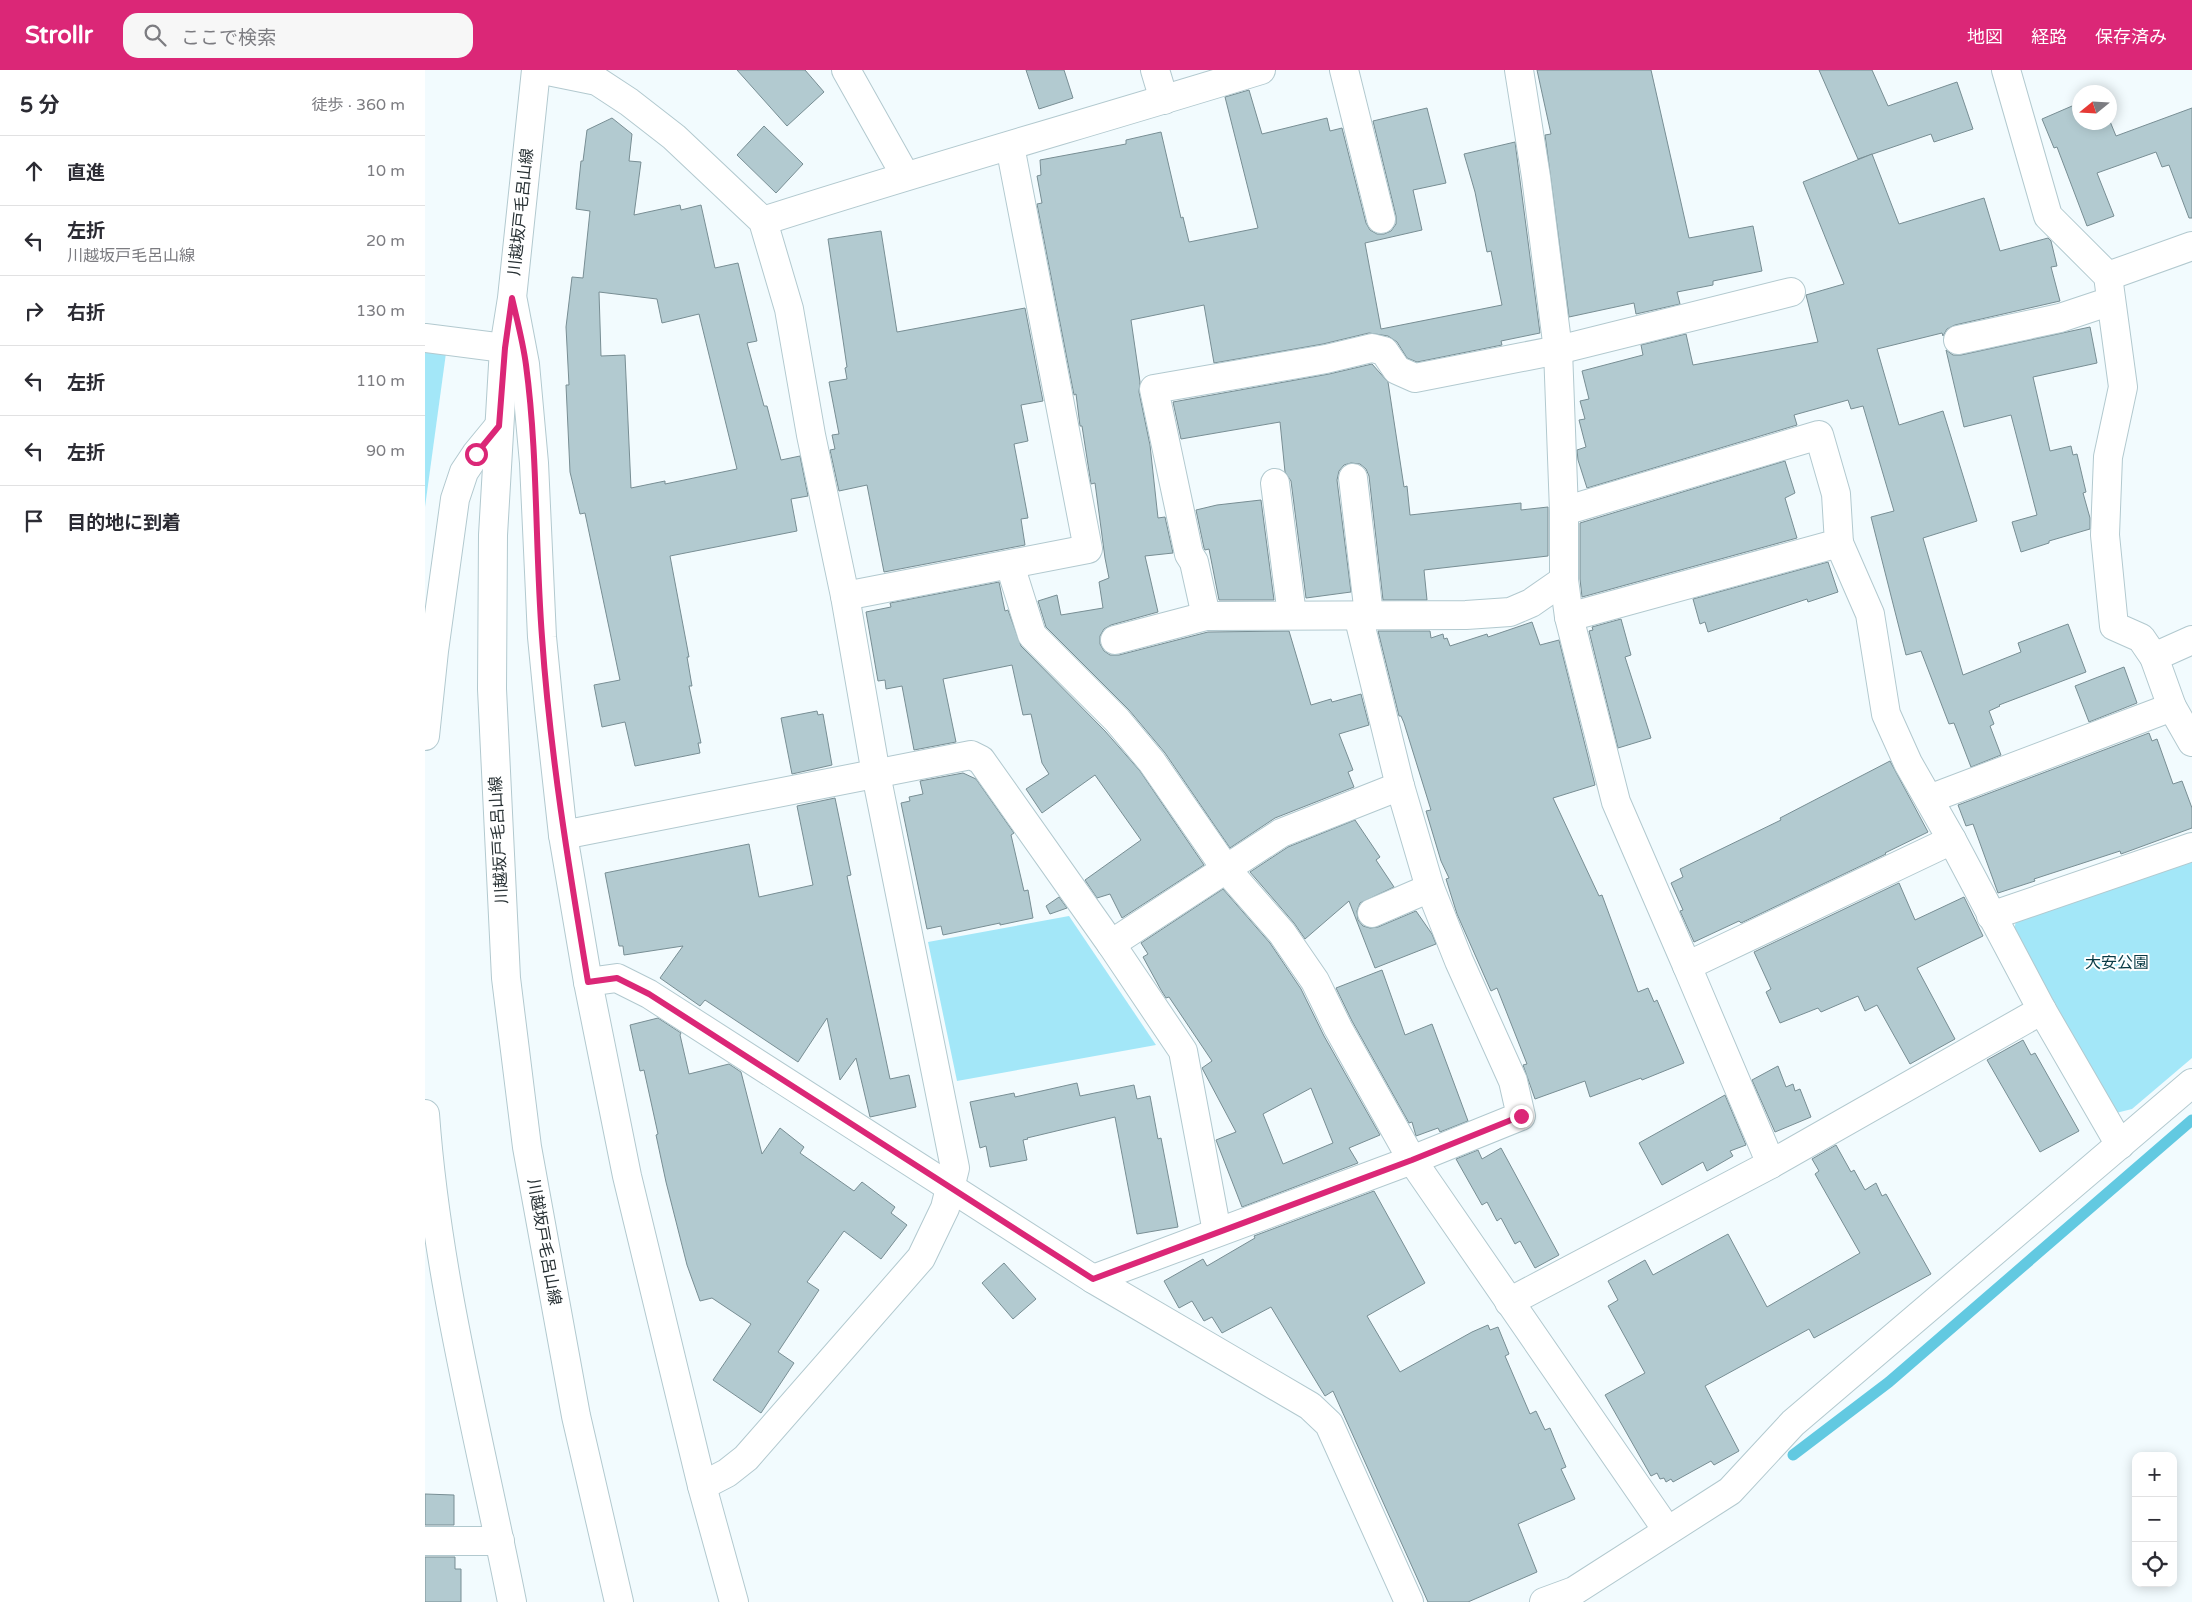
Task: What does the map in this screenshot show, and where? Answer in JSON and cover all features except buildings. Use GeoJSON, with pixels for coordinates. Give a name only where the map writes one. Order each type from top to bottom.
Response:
{"type":"FeatureCollection","features":[{"type":"Feature","properties":{"kind":"street","name":"川越坂戸毛呂山線"},"geometry":{"type":"LineString","coordinates":[[536,70],[505,348],[493,535],[492,689],[506,978],[529,1156],[576,1416],[619,1602]]}},
{"type":"Feature","properties":{"kind":"street"},"geometry":{"type":"LineString","coordinates":[[543,70],[597,81],[629,102],[674,138],[763,221],[789,309],[811,435],[845,596],[876,774],[955,1168],[945,1208],[921,1258],[747,1458],[727,1473],[702,1486]]}},
{"type":"Feature","properties":{"kind":"street"},"geometry":{"type":"LineString","coordinates":[[846,70],[905,175]]}},
{"type":"Feature","properties":{"kind":"street"},"geometry":{"type":"LineString","coordinates":[[1155,70],[1164,100]]}},
{"type":"Feature","properties":{"kind":"street"},"geometry":{"type":"LineString","coordinates":[[763,221],[905,175],[1010,146],[1261,70]]}},
{"type":"Feature","properties":{"kind":"street"},"geometry":{"type":"LineString","coordinates":[[1344,70],[1381,219]]}},
{"type":"Feature","properties":{"kind":"street"},"geometry":{"type":"LineString","coordinates":[[1519,70],[1536,177],[1557,350],[1564,511],[1564,580],[1569,617],[1616,802],[1771,1164]]}},
{"type":"Feature","properties":{"kind":"street"},"geometry":{"type":"LineString","coordinates":[[2006,70],[2048,216],[2109,288],[2123,387],[2108,457],[2105,525],[2114,626],[2141,638],[2154,656],[2172,707],[2192,742]]}},
{"type":"Feature","properties":{"kind":"street"},"geometry":{"type":"LineString","coordinates":[[845,596],[1088,549],[1010,146]]}},
{"type":"Feature","properties":{"kind":"street"},"geometry":{"type":"LineString","coordinates":[[1958,340],[2060,318],[2109,288],[2192,246]]}},
{"type":"Feature","properties":{"kind":"street"},"geometry":{"type":"LineString","coordinates":[[1206,616],[1194,562],[1189,554],[1154,388],[1326,359],[1373,348],[1384,351],[1397,370],[1415,378],[1557,350],[1791,292]]}},
{"type":"Feature","properties":{"kind":"street"},"geometry":{"type":"LineString","coordinates":[[512,298],[525,364],[534,463],[542,637],[563,835],[588,982],[627,1176],[702,1486],[734,1602]]}},
{"type":"Feature","properties":{"kind":"street"},"geometry":{"type":"LineString","coordinates":[[425,338],[505,348]]}},
{"type":"Feature","properties":{"kind":"street"},"geometry":{"type":"LineString","coordinates":[[425,736],[434,650],[455,499],[464,472],[499,426]]}},
{"type":"Feature","properties":{"kind":"street"},"geometry":{"type":"LineString","coordinates":[[1564,511],[1819,435],[1836,494],[1839,543],[1870,614],[1886,714],[1908,763],[1952,840],[2041,1010],[2121,1145]]}},
{"type":"Feature","properties":{"kind":"street"},"geometry":{"type":"LineString","coordinates":[[1093,1279],[1412,1160],[1521,1116],[1513,1081],[1459,961],[1430,888],[1400,786],[1363,615],[1353,478]]}},
{"type":"Feature","properties":{"kind":"street"},"geometry":{"type":"LineString","coordinates":[[1275,483],[1292,615]]}},
{"type":"Feature","properties":{"kind":"street"},"geometry":{"type":"LineString","coordinates":[[1569,617],[1839,543]]}},
{"type":"Feature","properties":{"kind":"street"},"geometry":{"type":"LineString","coordinates":[[1010,565],[1033,635],[1117,720],[1152,762],[1226,868],[1282,933],[1315,981],[1338,1028],[1412,1160],[1667,1530]]}},
{"type":"Feature","properties":{"kind":"street"},"geometry":{"type":"LineString","coordinates":[[1115,640],[1206,616],[1466,615],[1510,612],[1531,603],[1564,580]]}},
{"type":"Feature","properties":{"kind":"street"},"geometry":{"type":"LineString","coordinates":[[2154,656],[2192,640]]}},
{"type":"Feature","properties":{"kind":"street"},"geometry":{"type":"LineString","coordinates":[[1929,799],[2172,707]]}},
{"type":"Feature","properties":{"kind":"street"},"geometry":{"type":"LineString","coordinates":[[563,835],[971,755],[981,760],[1111,944],[1183,1051],[1217,1232]]}},
{"type":"Feature","properties":{"kind":"street"},"geometry":{"type":"LineString","coordinates":[[1111,944],[1281,833],[1400,786]]}},
{"type":"Feature","properties":{"kind":"street"},"geometry":{"type":"LineString","coordinates":[[1687,966],[1952,840]]}},
{"type":"Feature","properties":{"kind":"street"},"geometry":{"type":"LineString","coordinates":[[1991,916],[2192,847]]}},
{"type":"Feature","properties":{"kind":"street"},"geometry":{"type":"LineString","coordinates":[[1372,912],[1430,888]]}},
{"type":"Feature","properties":{"kind":"street"},"geometry":{"type":"LineString","coordinates":[[588,982],[617,978],[649,994],[1093,1279],[1311,1406],[1329,1424],[1409,1602]]}},
{"type":"Feature","properties":{"kind":"street"},"geometry":{"type":"LineString","coordinates":[[1509,1302],[1771,1164],[2041,1010]]}},
{"type":"Feature","properties":{"kind":"street"},"geometry":{"type":"LineString","coordinates":[[1544,1602],[1574,1590],[1730,1491],[1793,1423],[2192,1083]]}},
{"type":"Feature","properties":{"kind":"street"},"geometry":{"type":"LineString","coordinates":[[425,1114],[429,1163],[449,1298],[512,1602]]}},
{"type":"Feature","properties":{"kind":"street"},"geometry":{"type":"LineString","coordinates":[[425,1541],[500,1540]]}},
{"type":"Feature","properties":{"kind":"green space"},"geometry":{"type":"Polygon","coordinates":[[[425,351],[446,353],[425,507],[425,351]]]}},
{"type":"Feature","properties":{"kind":"green space","name":"大安公園"},"geometry":{"type":"Polygon","coordinates":[[[2192,859],[2192,1058],[2132,1109],[2116,1113],[2014,930],[2017,916],[2192,859]]]}},
{"type":"Feature","properties":{"kind":"green space"},"geometry":{"type":"Polygon","coordinates":[[[1069,916],[1156,1045],[957,1081],[928,942],[1069,916]]]}},
{"type":"Feature","properties":{"kind":"waterway"},"geometry":{"type":"LineString","coordinates":[[1793,1455],[1889,1382],[2192,1120]]}},
{"type":"Feature","properties":{"kind":"route"},"geometry":{"type":"LineString","coordinates":[[476,454],[499,426],[505,348],[512,298],[525,364],[534,463],[542,637],[563,835],[588,982],[617,978],[649,994],[1093,1279],[1412,1160],[1521,1116]]}}]}
